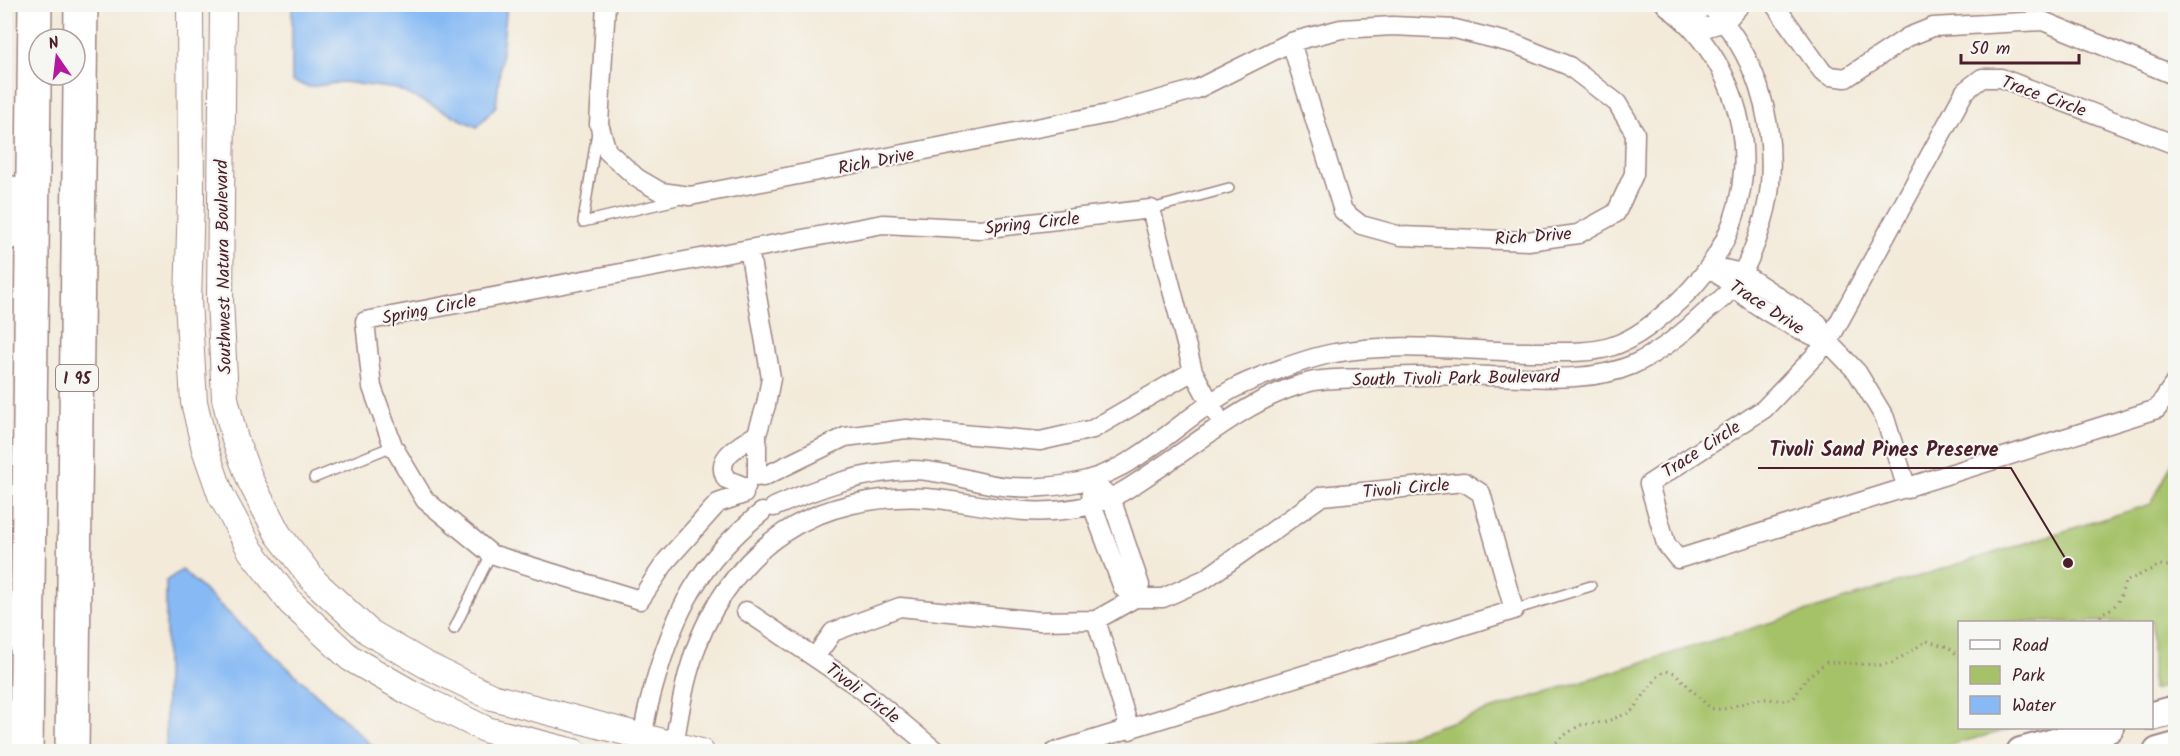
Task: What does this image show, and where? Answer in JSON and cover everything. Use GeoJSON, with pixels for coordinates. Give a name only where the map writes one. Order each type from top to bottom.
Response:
{"type":"FeatureCollection","features":[{"type":"Feature","properties":{"kind":"highway"},"geometry":{"type":"LineString","coordinates":[[6,752],[15,4]]}},
{"type":"Feature","properties":{"kind":"highway"},"geometry":{"type":"LineString","coordinates":[[26,752],[35,4]]}},
{"type":"Feature","properties":{"kind":"highway"},"geometry":{"type":"LineString","coordinates":[[62,4],[62,27]]}},
{"type":"Feature","properties":{"kind":"highway","name":"I 95"},"geometry":{"type":"LineString","coordinates":[[72,752],[81,4]]}},
{"type":"Feature","properties":{"kind":"highway"},"geometry":{"type":"LineString","coordinates":[[53,752],[62,87]]}},
{"type":"Feature","properties":{"kind":"highway"},"geometry":{"type":"LineString","coordinates":[[4,235],[12,193]]}},
{"type":"Feature","properties":{"kind":"main road"},"geometry":{"type":"LineString","coordinates":[[2153,716],[2175,710]]}},
{"type":"Feature","properties":{"kind":"main road"},"geometry":{"type":"LineString","coordinates":[[2021,752],[2105,729]]}},
{"type":"Feature","properties":{"kind":"main road"},"geometry":{"type":"LineString","coordinates":[[2158,752],[2175,747]]}},
{"type":"Feature","properties":{"kind":"street","name":"Southwest Natura Boulevard"},"geometry":{"type":"LineString","coordinates":[[190,4],[191,198],[188,301],[194,402],[205,449],[221,495],[251,551],[291,603],[350,658],[411,693],[487,729],[574,752]]}},
{"type":"Feature","properties":{"kind":"street","name":"Southwest Natura Boulevard"},"geometry":{"type":"LineString","coordinates":[[223,4],[220,300],[225,398],[235,440],[250,482],[278,534],[315,582],[369,632],[426,665],[492,697],[644,743],[701,752]]}},
{"type":"Feature","properties":{"kind":"street","name":"Rich Drive"},"geometry":{"type":"LineString","coordinates":[[606,4],[599,124],[607,151],[637,178],[662,192],[690,196],[1108,114],[1197,88],[1291,42],[1341,29],[1393,26],[1455,29],[1515,44],[1569,66],[1617,103],[1635,133],[1634,174],[1616,213],[1578,234],[1528,241],[1465,239],[1401,236],[1361,225],[1343,211],[1291,42]]}},
{"type":"Feature","properties":{"kind":"street","name":"South Tivoli Park Boulevard"},"geometry":{"type":"LineString","coordinates":[[644,743],[662,654],[682,603],[720,551],[768,509],[829,485],[913,470],[994,485],[1066,485],[1090,479],[1123,465],[1211,404],[1253,380],[1334,353],[1399,347],[1523,353],[1573,352],[1607,348],[1633,339],[1694,287],[1711,266],[1737,211],[1743,188],[1742,126],[1728,82],[1694,31],[1665,4]]}},
{"type":"Feature","properties":{"kind":"street"},"geometry":{"type":"LineString","coordinates":[[1699,4],[1694,31],[1725,22],[1741,4]]}},
{"type":"Feature","properties":{"kind":"street"},"geometry":{"type":"LineString","coordinates":[[1708,4],[1725,22],[1754,71],[1769,121],[1772,158],[1770,192],[1763,219],[1737,281]]}},
{"type":"Feature","properties":{"kind":"street"},"geometry":{"type":"LineString","coordinates":[[1774,4],[1822,71],[1830,76],[1846,78],[1908,37],[1933,27],[2045,13],[2175,76]]}},
{"type":"Feature","properties":{"kind":"street","name":"Trace Circle"},"geometry":{"type":"LineString","coordinates":[[2175,145],[2001,78],[1982,78],[1965,91],[1828,342],[1764,409],[1649,483],[1666,544],[1678,559],[2157,409],[2175,381]]}},
{"type":"Feature","properties":{"kind":"street"},"geometry":{"type":"LineString","coordinates":[[1150,209],[1193,371],[1223,427]]}},
{"type":"Feature","properties":{"kind":"street","name":"Spring Circle"},"geometry":{"type":"LineString","coordinates":[[1150,209],[980,229],[883,224],[365,321],[372,387],[393,446],[425,500],[491,554],[640,600],[668,560],[718,503],[846,437],[906,429],[1040,441],[1093,429],[1193,371]]}},
{"type":"Feature","properties":{"kind":"street"},"geometry":{"type":"LineString","coordinates":[[749,249],[771,378],[757,434],[752,484],[748,505],[768,509],[778,502],[779,491],[773,481],[752,484],[726,479],[722,471],[722,463],[726,455],[757,434]]}},
{"type":"Feature","properties":{"kind":"street","name":"Trace Drive"},"geometry":{"type":"LineString","coordinates":[[1711,266],[1737,281],[1806,333],[1828,342],[1857,372],[1885,418],[1907,489]]}},
{"type":"Feature","properties":{"kind":"street","name":"South Tivoli Park Boulevard"},"geometry":{"type":"LineString","coordinates":[[671,748],[690,665],[715,607],[750,561],[783,533],[813,517],[849,504],[925,498],[1006,512],[1053,512],[1092,505],[1111,498],[1223,427],[1256,403],[1312,382],[1416,375],[1541,378],[1596,373],[1629,366],[1659,350],[1737,281]]}},
{"type":"Feature","properties":{"kind":"street"},"geometry":{"type":"LineString","coordinates":[[1090,479],[1111,498],[1140,585],[1135,598],[1123,588],[1092,505],[1090,479]]}},
{"type":"Feature","properties":{"kind":"street","name":"Tivoli Circle"},"geometry":{"type":"LineString","coordinates":[[815,657],[833,632],[900,607],[1039,621],[1096,620],[1135,598],[1163,598],[1205,579],[1322,496],[1464,482],[1481,493],[1514,610]]}},
{"type":"Feature","properties":{"kind":"street"},"geometry":{"type":"LineString","coordinates":[[768,509],[783,533]]}},
{"type":"Feature","properties":{"kind":"street"},"geometry":{"type":"LineString","coordinates":[[1054,752],[1514,610]]}},
{"type":"Feature","properties":{"kind":"street","name":"Tivoli Circle"},"geometry":{"type":"LineString","coordinates":[[746,611],[860,688],[937,752]]}},
{"type":"Feature","properties":{"kind":"street"},"geometry":{"type":"LineString","coordinates":[[1096,620],[1130,730]]}},
{"type":"Feature","properties":{"kind":"lane"},"geometry":{"type":"LineString","coordinates":[[599,124],[583,222],[690,196]]}},
{"type":"Feature","properties":{"kind":"lane"},"geometry":{"type":"LineString","coordinates":[[1150,209],[1229,188]]}},
{"type":"Feature","properties":{"kind":"lane"},"geometry":{"type":"LineString","coordinates":[[314,478],[393,446]]}},
{"type":"Feature","properties":{"kind":"lane"},"geometry":{"type":"LineString","coordinates":[[454,629],[491,554]]}},
{"type":"Feature","properties":{"kind":"lane"},"geometry":{"type":"LineString","coordinates":[[1514,610],[1591,586]]}},
{"type":"Feature","properties":{"kind":"path"},"geometry":{"type":"LineString","coordinates":[[2098,621],[2102,613],[2114,609],[2119,602],[2125,582],[2160,565],[2175,567]]}},
{"type":"Feature","properties":{"kind":"path"},"geometry":{"type":"LineString","coordinates":[[1549,752],[1559,740],[1580,725],[1605,722],[1631,712],[1659,675],[1666,671],[1675,673],[1687,688],[1710,708],[1717,710],[1762,699],[1782,703],[1794,698],[1806,678],[1827,662],[1880,665],[1892,663],[1927,640],[1948,647],[1958,656]]}},
{"type":"Feature","properties":{"kind":"green space"},"geometry":{"type":"Polygon","coordinates":[[[2175,457],[2175,683],[2153,690],[2153,621],[1958,621],[1958,729],[2011,729],[1928,751],[1358,751],[2151,504],[2175,457]]]}},
{"type":"Feature","properties":{"kind":"water"},"geometry":{"type":"Polygon","coordinates":[[[292,5],[507,5],[496,106],[477,127],[397,89],[343,82],[309,87],[292,81],[292,5]]]}},
{"type":"Feature","properties":{"kind":"water"},"geometry":{"type":"Polygon","coordinates":[[[182,570],[378,751],[166,751],[166,581],[182,570]]]}},
{"type":"Feature","properties":{"kind":"place","name":"Tivoli Sand Pines Preserve"},"geometry":{"type":"Point","coordinates":[2068,563]}}]}
